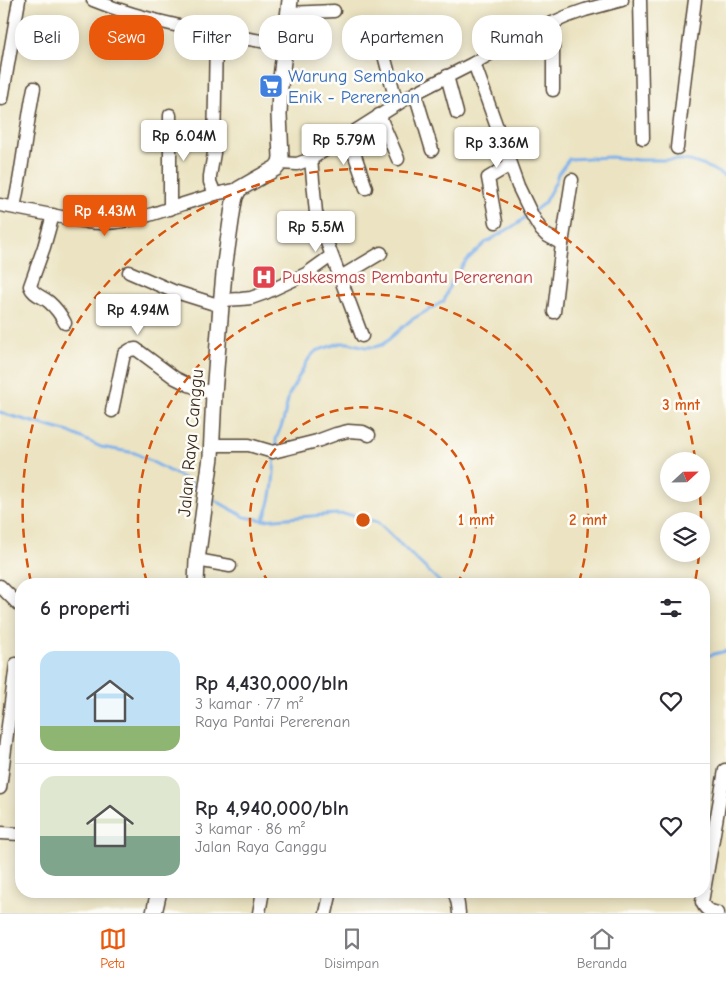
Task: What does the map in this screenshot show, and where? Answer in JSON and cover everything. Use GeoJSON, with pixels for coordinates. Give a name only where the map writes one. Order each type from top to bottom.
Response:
{"type":"FeatureCollection","features":[{"type":"Feature","properties":{"kind":"main road"},"geometry":{"type":"LineString","coordinates":[[239,189],[276,168],[280,163],[279,115],[283,60]]}},
{"type":"Feature","properties":{"kind":"main road","name":"Jalan Raya Canggu"},"geometry":{"type":"LineString","coordinates":[[196,578],[212,445],[214,394],[225,263],[233,208],[239,189]]}},
{"type":"Feature","properties":{"kind":"main road"},"geometry":{"type":"LineString","coordinates":[[154,913],[157,898]]}},
{"type":"Feature","properties":{"kind":"street"},"geometry":{"type":"LineString","coordinates":[[2,99],[18,0]]}},
{"type":"Feature","properties":{"kind":"street"},"geometry":{"type":"LineString","coordinates":[[93,0],[117,10],[174,25]]}},
{"type":"Feature","properties":{"kind":"street"},"geometry":{"type":"LineString","coordinates":[[562,19],[585,10],[622,0]]}},
{"type":"Feature","properties":{"kind":"street"},"geometry":{"type":"LineString","coordinates":[[640,0],[643,138]]}},
{"type":"Feature","properties":{"kind":"street"},"geometry":{"type":"LineString","coordinates":[[678,148],[695,0]]}},
{"type":"Feature","properties":{"kind":"street"},"geometry":{"type":"LineString","coordinates":[[289,6],[334,11]]}},
{"type":"Feature","properties":{"kind":"street"},"geometry":{"type":"LineString","coordinates":[[216,60],[214,153],[210,176],[211,195],[233,208]]}},
{"type":"Feature","properties":{"kind":"street"},"geometry":{"type":"LineString","coordinates":[[385,60],[397,104]]}},
{"type":"Feature","properties":{"kind":"street"},"geometry":{"type":"LineString","coordinates":[[280,163],[297,164],[311,159],[415,93],[478,60]]}},
{"type":"Feature","properties":{"kind":"street"},"geometry":{"type":"LineString","coordinates":[[553,60],[553,90]]}},
{"type":"Feature","properties":{"kind":"street"},"geometry":{"type":"LineString","coordinates":[[474,62],[518,186],[541,230],[562,244]]}},
{"type":"Feature","properties":{"kind":"street"},"geometry":{"type":"LineString","coordinates":[[447,76],[457,113]]}},
{"type":"Feature","properties":{"kind":"street"},"geometry":{"type":"LineString","coordinates":[[14,207],[21,177],[34,88]]}},
{"type":"Feature","properties":{"kind":"street"},"geometry":{"type":"LineString","coordinates":[[415,93],[432,150]]}},
{"type":"Feature","properties":{"kind":"street"},"geometry":{"type":"LineString","coordinates":[[170,115],[170,208]]}},
{"type":"Feature","properties":{"kind":"street"},"geometry":{"type":"LineString","coordinates":[[379,115],[398,159]]}},
{"type":"Feature","properties":{"kind":"street"},"geometry":{"type":"LineString","coordinates":[[348,136],[366,188]]}},
{"type":"Feature","properties":{"kind":"street"},"geometry":{"type":"LineString","coordinates":[[311,159],[316,213],[362,336]]}},
{"type":"Feature","properties":{"kind":"street"},"geometry":{"type":"LineString","coordinates":[[496,222],[488,178],[510,164]]}},
{"type":"Feature","properties":{"kind":"street"},"geometry":{"type":"LineString","coordinates":[[554,312],[572,180]]}},
{"type":"Feature","properties":{"kind":"street"},"geometry":{"type":"LineString","coordinates":[[0,205],[98,223],[114,223],[129,221],[211,195],[239,189]]}},
{"type":"Feature","properties":{"kind":"street"},"geometry":{"type":"LineString","coordinates":[[53,215],[30,286],[34,293],[49,302],[61,315],[65,323]]}},
{"type":"Feature","properties":{"kind":"street"},"geometry":{"type":"LineString","coordinates":[[339,278],[381,253]]}},
{"type":"Feature","properties":{"kind":"street"},"geometry":{"type":"LineString","coordinates":[[130,272],[173,292],[222,303],[251,298],[265,293],[306,274],[331,256]]}},
{"type":"Feature","properties":{"kind":"street"},"geometry":{"type":"LineString","coordinates":[[112,411],[124,354],[136,349],[175,378],[214,394]]}},
{"type":"Feature","properties":{"kind":"street"},"geometry":{"type":"LineString","coordinates":[[212,445],[249,445],[273,452],[348,431],[369,434]]}},
{"type":"Feature","properties":{"kind":"street"},"geometry":{"type":"LineString","coordinates":[[197,560],[230,566]]}},
{"type":"Feature","properties":{"kind":"street"},"geometry":{"type":"LineString","coordinates":[[0,586],[15,601]]}},
{"type":"Feature","properties":{"kind":"street"},"geometry":{"type":"LineString","coordinates":[[0,788],[15,672]]}},
{"type":"Feature","properties":{"kind":"street"},"geometry":{"type":"LineString","coordinates":[[710,856],[725,770]]}},
{"type":"Feature","properties":{"kind":"street"},"geometry":{"type":"LineString","coordinates":[[0,833],[15,834]]}},
{"type":"Feature","properties":{"kind":"street"},"geometry":{"type":"LineString","coordinates":[[259,913],[262,898]]}},
{"type":"Feature","properties":{"kind":"street"},"geometry":{"type":"LineString","coordinates":[[326,913],[329,898]]}},
{"type":"Feature","properties":{"kind":"street"},"geometry":{"type":"LineString","coordinates":[[457,898],[459,913]]}},
{"type":"Feature","properties":{"kind":"street"},"geometry":{"type":"LineString","coordinates":[[703,898],[702,902],[707,910],[718,913]]}},
{"type":"Feature","properties":{"kind":"waterway"},"geometry":{"type":"LineString","coordinates":[[534,211],[544,203],[558,174],[569,159],[611,157],[638,160],[682,160],[708,167],[726,177]]}},
{"type":"Feature","properties":{"kind":"waterway"},"geometry":{"type":"LineString","coordinates":[[276,448],[276,439],[283,422],[289,395],[305,365],[316,351],[340,343],[366,347],[382,345],[411,320],[444,301],[450,284],[465,262],[485,243],[517,224],[529,214]]}},
{"type":"Feature","properties":{"kind":"waterway"},"geometry":{"type":"LineString","coordinates":[[0,412],[69,432],[101,447],[135,453],[187,480],[201,492]]}},
{"type":"Feature","properties":{"kind":"waterway"},"geometry":{"type":"LineString","coordinates":[[263,520],[271,497],[275,454]]}},
{"type":"Feature","properties":{"kind":"waterway"},"geometry":{"type":"LineString","coordinates":[[211,498],[245,517],[263,520],[336,514],[353,515],[377,522],[436,578]]}},
{"type":"Feature","properties":{"kind":"waterway"},"geometry":{"type":"LineString","coordinates":[[710,655],[726,651]]}},
{"type":"Feature","properties":{"kind":"place","name":"Warung Sembako Enik - Pererenan"},"geometry":{"type":"Point","coordinates":[271,86]}},
{"type":"Feature","properties":{"kind":"place","name":"Puskesmas Pembantu Pererenan"},"geometry":{"type":"Point","coordinates":[264,277]}}]}
